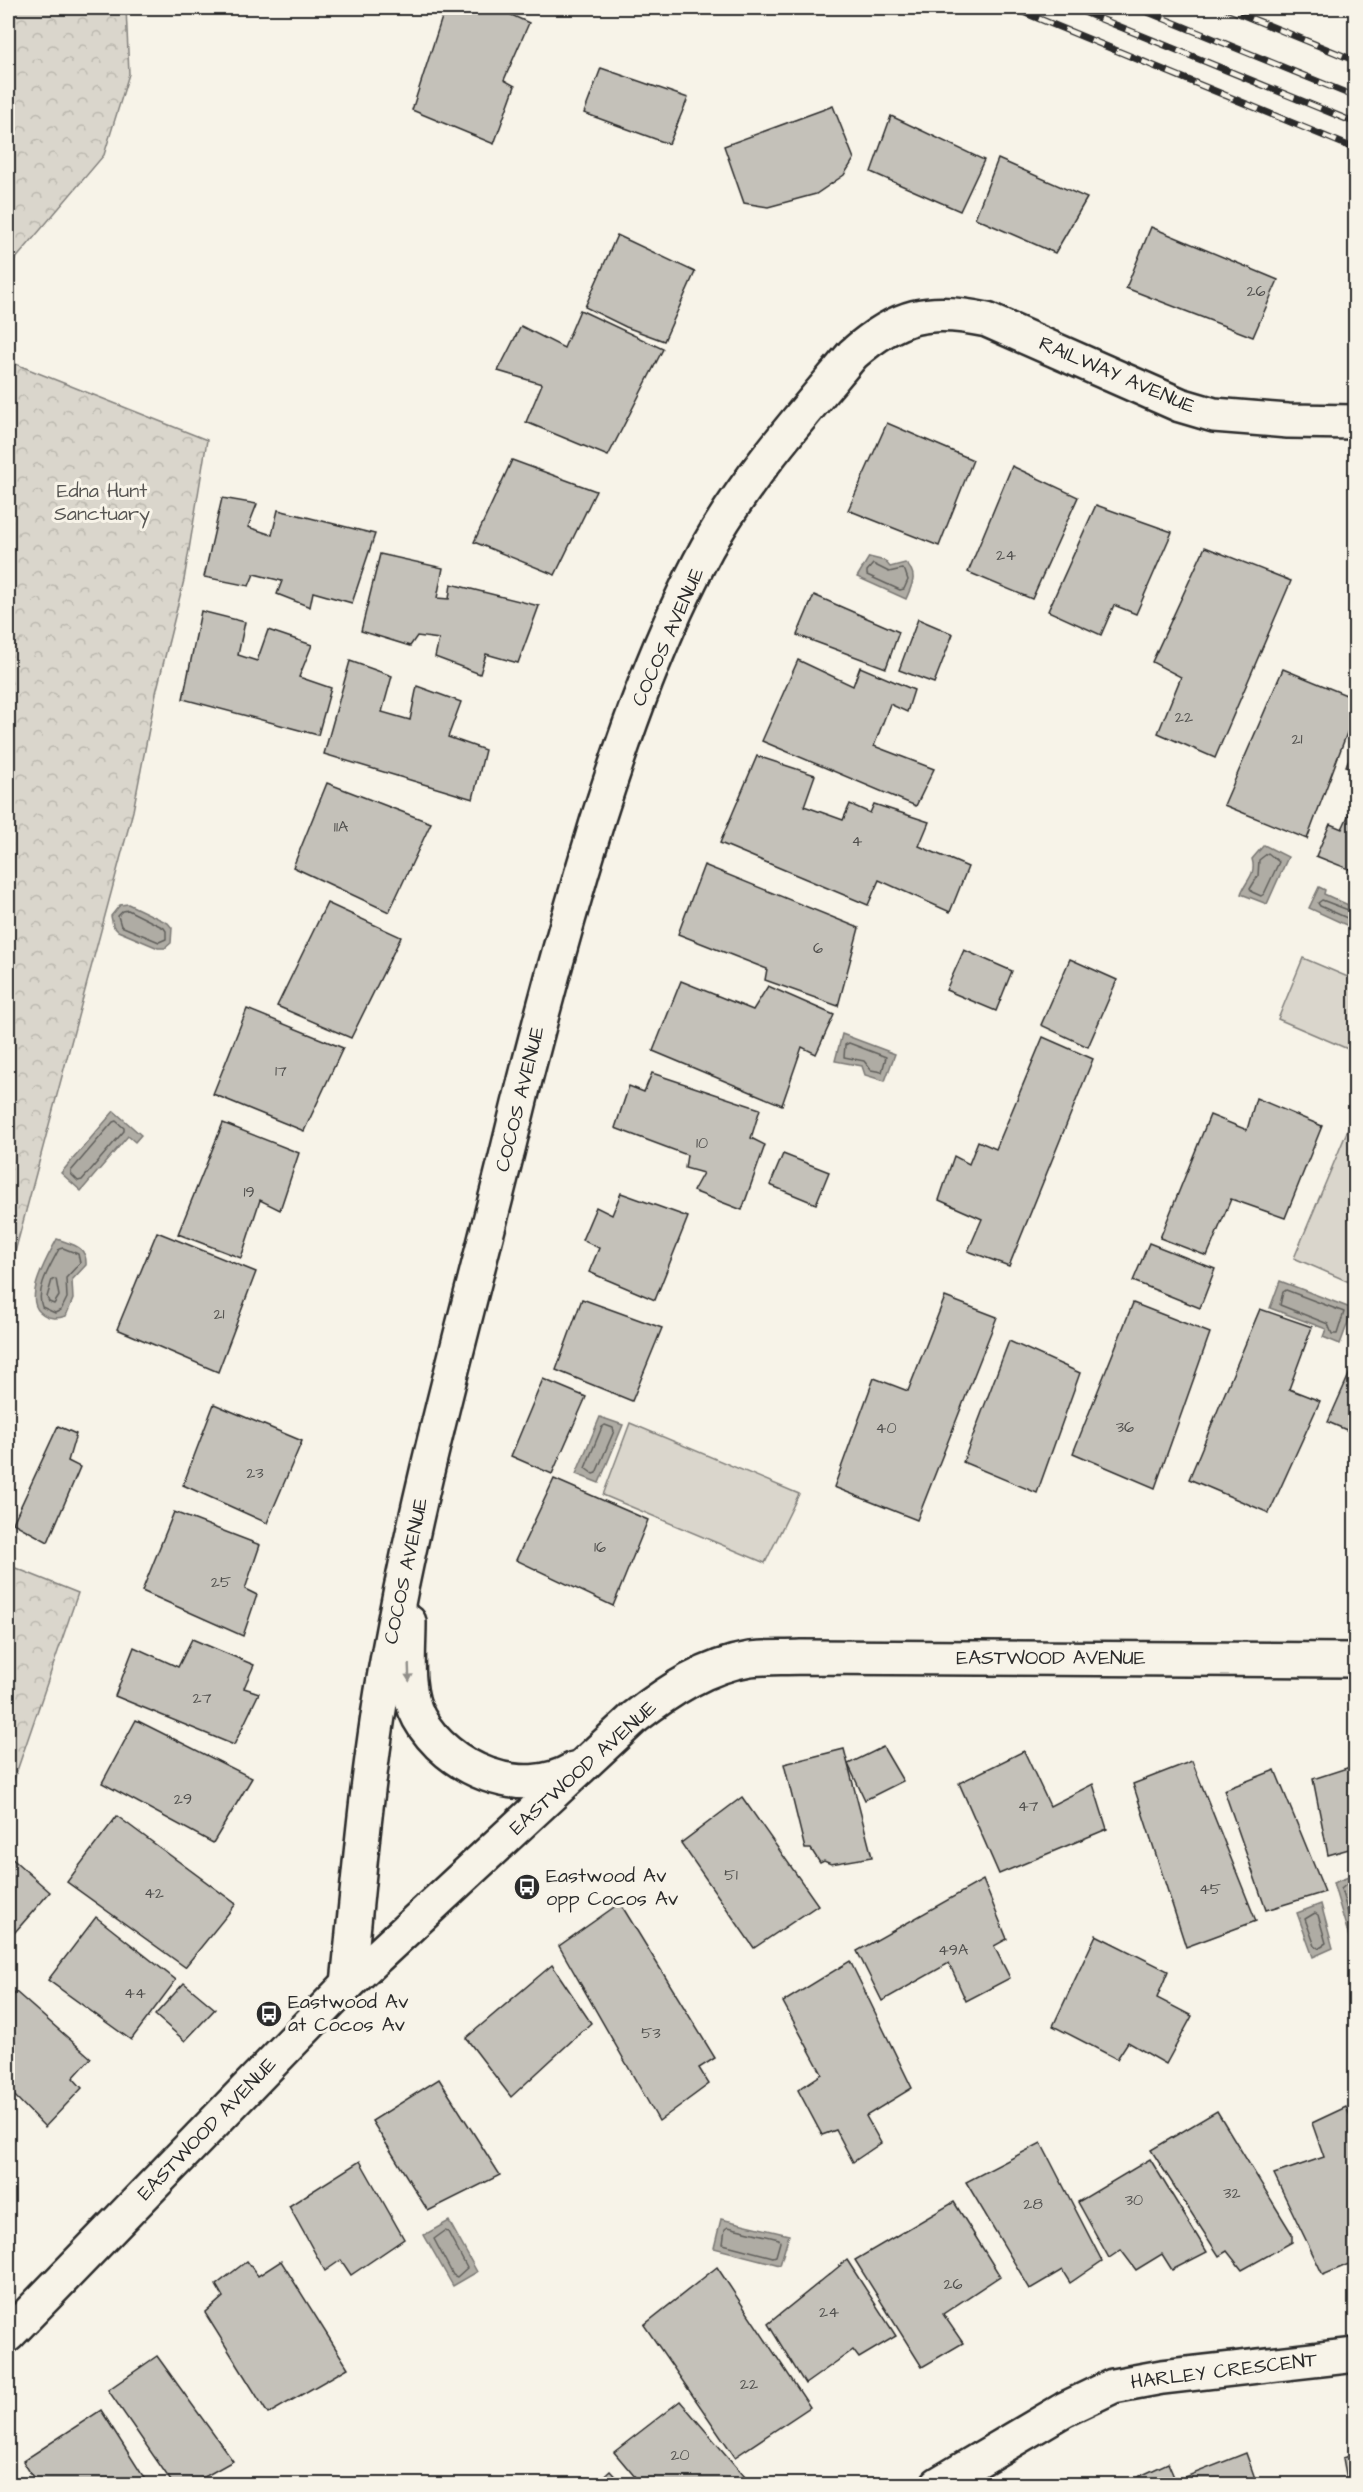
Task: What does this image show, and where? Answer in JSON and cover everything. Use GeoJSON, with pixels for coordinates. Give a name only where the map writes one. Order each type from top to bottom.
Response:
{"type":"FeatureCollection","features":[{"type":"Feature","properties":{"kind":"street","name":"RAILWAY AVENUE"},"geometry":{"type":"LineString","coordinates":[[918,316],[959,314],[987,320],[1180,405],[1214,415],[1288,421],[1356,422]]}},
{"type":"Feature","properties":{"kind":"street","name":"COCOS AVENUE"},"geometry":{"type":"LineString","coordinates":[[348,1984],[387,1659],[409,1551],[543,1005],[616,764],[676,609],[709,544],[746,487],[853,354],[872,337],[894,324],[918,316]]}},
{"type":"Feature","properties":{"kind":"street"},"geometry":{"type":"LineString","coordinates":[[409,1551],[410,1688],[418,1717],[436,1743],[465,1764],[495,1778],[527,1783],[561,1777],[592,1758]]}},
{"type":"Feature","properties":{"kind":"street","name":"EASTWOOD AVENUE"},"geometry":{"type":"LineString","coordinates":[[8,2335],[348,1984],[635,1717],[669,1691],[708,1671],[750,1659],[801,1657],[1356,1660]]}},
{"type":"Feature","properties":{"kind":"street","name":"HARLEY CRESCENT"},"geometry":{"type":"LineString","coordinates":[[938,2484],[1065,2409],[1113,2386],[1162,2377],[1356,2355]]}},
{"type":"Feature","properties":{"kind":"green space"},"geometry":{"type":"Polygon","coordinates":[[[8,8],[126,8],[129,74],[104,155],[8,268],[8,8]]]}},
{"type":"Feature","properties":{"kind":"green space","name":"Edna Hunt Sanctuary"},"geometry":{"type":"Polygon","coordinates":[[[8,361],[207,440],[184,580],[156,693],[133,811],[8,1278],[8,361]]]}},
{"type":"Feature","properties":{"kind":"green space"},"geometry":{"type":"Polygon","coordinates":[[[1303,958],[1355,980],[1355,1052],[1278,1019],[1303,958]]]}},
{"type":"Feature","properties":{"kind":"green space"},"geometry":{"type":"Polygon","coordinates":[[[1351,1122],[1356,1124],[1354,1284],[1294,1258],[1351,1122]]]}},
{"type":"Feature","properties":{"kind":"green space"},"geometry":{"type":"Polygon","coordinates":[[[630,1423],[799,1494],[765,1563],[603,1495],[630,1423]]]}},
{"type":"Feature","properties":{"kind":"green space"},"geometry":{"type":"Polygon","coordinates":[[[8,1565],[78,1593],[8,1797],[8,1565]]]}},
{"type":"Feature","properties":{"kind":"water"},"geometry":{"type":"Polygon","coordinates":[[[869,557],[885,561],[890,567],[905,563],[909,567],[913,580],[906,599],[857,577],[869,557]]]}},
{"type":"Feature","properties":{"kind":"water"},"geometry":{"type":"Polygon","coordinates":[[[1264,845],[1288,857],[1267,904],[1241,894],[1252,874],[1252,859],[1264,845]]]}},
{"type":"Feature","properties":{"kind":"water"},"geometry":{"type":"Polygon","coordinates":[[[1319,887],[1325,890],[1324,894],[1355,908],[1355,929],[1309,908],[1319,887]]]}},
{"type":"Feature","properties":{"kind":"water"},"geometry":{"type":"Polygon","coordinates":[[[128,904],[168,923],[172,928],[171,943],[165,948],[158,948],[118,931],[113,926],[111,916],[120,905],[128,904]]]}},
{"type":"Feature","properties":{"kind":"water"},"geometry":{"type":"Polygon","coordinates":[[[842,1034],[895,1054],[885,1081],[865,1075],[862,1066],[835,1061],[842,1034]]]}},
{"type":"Feature","properties":{"kind":"water"},"geometry":{"type":"Polygon","coordinates":[[[114,1111],[141,1135],[135,1142],[128,1136],[81,1191],[61,1173],[114,1111]]]}},
{"type":"Feature","properties":{"kind":"water"},"geometry":{"type":"Polygon","coordinates":[[[57,1239],[78,1247],[84,1254],[86,1265],[72,1280],[73,1299],[66,1316],[55,1318],[40,1312],[34,1297],[39,1276],[57,1239]]]}},
{"type":"Feature","properties":{"kind":"water"},"geometry":{"type":"Polygon","coordinates":[[[1280,1281],[1353,1309],[1340,1344],[1323,1337],[1326,1329],[1270,1308],[1280,1281]]]}},
{"type":"Feature","properties":{"kind":"water"},"geometry":{"type":"Polygon","coordinates":[[[600,1417],[623,1425],[599,1483],[576,1474],[600,1417]]]}},
{"type":"Feature","properties":{"kind":"water"},"geometry":{"type":"Polygon","coordinates":[[[1351,1876],[1355,1889],[1356,1934],[1349,1937],[1333,1883],[1351,1876]]]}},
{"type":"Feature","properties":{"kind":"water"},"geometry":{"type":"Polygon","coordinates":[[[1321,1904],[1333,1948],[1313,1957],[1297,1913],[1321,1904]]]}},
{"type":"Feature","properties":{"kind":"water"},"geometry":{"type":"Polygon","coordinates":[[[721,2219],[789,2235],[780,2265],[714,2248],[721,2219]]]}},
{"type":"Feature","properties":{"kind":"water"},"geometry":{"type":"Polygon","coordinates":[[[449,2221],[477,2272],[453,2286],[424,2235],[449,2221]]]}},
{"type":"Feature","properties":{"kind":"building"},"geometry":{"type":"Polygon","coordinates":[[[445,8],[496,8],[529,23],[504,80],[515,86],[494,144],[412,110],[445,8]]]}},
{"type":"Feature","properties":{"kind":"building"},"geometry":{"type":"Polygon","coordinates":[[[601,68],[688,98],[669,144],[584,113],[601,68]]]}},
{"type":"Feature","properties":{"kind":"building"},"geometry":{"type":"Polygon","coordinates":[[[833,106],[854,159],[844,175],[816,194],[768,207],[744,203],[724,146],[833,106]]]}},
{"type":"Feature","properties":{"kind":"building"},"geometry":{"type":"Polygon","coordinates":[[[891,116],[984,160],[960,211],[871,172],[891,116]]]}},
{"type":"Feature","properties":{"kind":"building"},"geometry":{"type":"Polygon","coordinates":[[[998,159],[1087,198],[1055,253],[975,218],[998,159]]]}},
{"type":"Feature","properties":{"kind":"building"},"geometry":{"type":"Polygon","coordinates":[[[1151,227],[1278,280],[1253,337],[1126,288],[1151,227]]]}},
{"type":"Feature","properties":{"kind":"building"},"geometry":{"type":"Polygon","coordinates":[[[617,235],[695,272],[664,341],[626,327],[585,307],[617,235]]]}},
{"type":"Feature","properties":{"kind":"building"},"geometry":{"type":"Polygon","coordinates":[[[580,310],[663,349],[608,456],[526,422],[542,384],[498,371],[521,326],[564,348],[580,310]]]}},
{"type":"Feature","properties":{"kind":"building"},"geometry":{"type":"Polygon","coordinates":[[[887,423],[973,460],[939,546],[848,510],[887,423]]]}},
{"type":"Feature","properties":{"kind":"building"},"geometry":{"type":"Polygon","coordinates":[[[512,460],[596,491],[555,575],[474,542],[512,460]]]}},
{"type":"Feature","properties":{"kind":"building"},"geometry":{"type":"Polygon","coordinates":[[[1012,466],[1078,497],[1032,599],[968,572],[1012,466]]]}},
{"type":"Feature","properties":{"kind":"building"},"geometry":{"type":"Polygon","coordinates":[[[222,498],[257,504],[248,527],[272,535],[278,510],[375,534],[352,603],[313,592],[310,607],[277,594],[282,581],[254,574],[249,586],[204,577],[222,498]]]}},
{"type":"Feature","properties":{"kind":"building"},"geometry":{"type":"Polygon","coordinates":[[[1096,505],[1172,532],[1136,614],[1114,605],[1101,635],[1048,611],[1096,505]]]}},
{"type":"Feature","properties":{"kind":"building"},"geometry":{"type":"Polygon","coordinates":[[[1205,547],[1291,581],[1215,758],[1158,733],[1181,677],[1152,662],[1205,547]]]}},
{"type":"Feature","properties":{"kind":"building"},"geometry":{"type":"Polygon","coordinates":[[[380,554],[443,568],[437,598],[449,599],[451,584],[539,606],[518,663],[486,654],[480,674],[435,657],[439,639],[417,636],[410,646],[361,631],[380,554]]]}},
{"type":"Feature","properties":{"kind":"building"},"geometry":{"type":"Polygon","coordinates":[[[814,595],[899,632],[886,668],[797,635],[814,595]]]}},
{"type":"Feature","properties":{"kind":"building"},"geometry":{"type":"Polygon","coordinates":[[[201,611],[245,622],[238,655],[257,661],[268,630],[312,645],[299,677],[331,688],[318,735],[183,699],[201,611]]]}},
{"type":"Feature","properties":{"kind":"building"},"geometry":{"type":"Polygon","coordinates":[[[918,619],[953,634],[934,683],[899,670],[918,619]]]}},
{"type":"Feature","properties":{"kind":"building"},"geometry":{"type":"Polygon","coordinates":[[[798,660],[853,686],[860,667],[914,690],[907,712],[890,704],[874,746],[934,769],[916,806],[762,741],[798,660]]]}},
{"type":"Feature","properties":{"kind":"building"},"geometry":{"type":"Polygon","coordinates":[[[350,661],[392,676],[382,712],[410,720],[417,686],[461,702],[448,737],[485,750],[473,799],[324,754],[350,661]]]}},
{"type":"Feature","properties":{"kind":"building"},"geometry":{"type":"Polygon","coordinates":[[[1283,669],[1356,699],[1356,709],[1307,839],[1224,805],[1283,669]]]}},
{"type":"Feature","properties":{"kind":"building"},"geometry":{"type":"Polygon","coordinates":[[[1356,741],[1356,770],[1346,766],[1356,741]]]}},
{"type":"Feature","properties":{"kind":"building"},"geometry":{"type":"Polygon","coordinates":[[[757,756],[815,775],[804,806],[843,820],[850,804],[870,813],[874,804],[929,822],[919,846],[968,867],[950,912],[879,880],[868,905],[720,843],[757,756]]]}},
{"type":"Feature","properties":{"kind":"building"},"geometry":{"type":"Polygon","coordinates":[[[327,783],[431,823],[389,912],[293,867],[327,783]]]}},
{"type":"Feature","properties":{"kind":"building"},"geometry":{"type":"Polygon","coordinates":[[[1356,799],[1356,872],[1316,856],[1330,824],[1342,829],[1356,799]]]}},
{"type":"Feature","properties":{"kind":"building"},"geometry":{"type":"Polygon","coordinates":[[[704,865],[859,928],[838,1006],[765,980],[767,969],[678,934],[704,865]]]}},
{"type":"Feature","properties":{"kind":"building"},"geometry":{"type":"Polygon","coordinates":[[[327,903],[401,937],[351,1038],[277,1006],[327,903]]]}},
{"type":"Feature","properties":{"kind":"building"},"geometry":{"type":"Polygon","coordinates":[[[964,950],[1012,971],[996,1011],[946,990],[964,950]]]}},
{"type":"Feature","properties":{"kind":"building"},"geometry":{"type":"Polygon","coordinates":[[[1070,959],[1117,980],[1088,1047],[1041,1025],[1070,959]]]}},
{"type":"Feature","properties":{"kind":"building"},"geometry":{"type":"Polygon","coordinates":[[[681,981],[753,1010],[768,986],[834,1015],[816,1054],[802,1047],[782,1105],[653,1051],[681,981]]]}},
{"type":"Feature","properties":{"kind":"building"},"geometry":{"type":"Polygon","coordinates":[[[247,1009],[343,1048],[304,1131],[213,1094],[247,1009]]]}},
{"type":"Feature","properties":{"kind":"building"},"geometry":{"type":"Polygon","coordinates":[[[1043,1037],[1093,1059],[1009,1266],[968,1251],[982,1219],[939,1200],[954,1156],[969,1164],[978,1141],[996,1149],[1043,1037]]]}},
{"type":"Feature","properties":{"kind":"building"},"geometry":{"type":"Polygon","coordinates":[[[652,1073],[760,1109],[751,1138],[765,1145],[742,1210],[693,1191],[703,1173],[685,1168],[687,1155],[615,1128],[629,1086],[644,1092],[652,1073]]]}},
{"type":"Feature","properties":{"kind":"building"},"geometry":{"type":"Polygon","coordinates":[[[1256,1098],[1322,1126],[1285,1218],[1231,1199],[1207,1256],[1160,1238],[1210,1115],[1247,1130],[1256,1098]]]}},
{"type":"Feature","properties":{"kind":"building"},"geometry":{"type":"Polygon","coordinates":[[[223,1123],[299,1153],[280,1210],[260,1200],[241,1258],[178,1234],[223,1123]]]}},
{"type":"Feature","properties":{"kind":"building"},"geometry":{"type":"Polygon","coordinates":[[[783,1154],[829,1172],[816,1204],[770,1185],[783,1154]]]}},
{"type":"Feature","properties":{"kind":"building"},"geometry":{"type":"Polygon","coordinates":[[[621,1193],[688,1217],[655,1300],[589,1272],[599,1248],[582,1240],[596,1207],[612,1215],[621,1193]]]}},
{"type":"Feature","properties":{"kind":"building"},"geometry":{"type":"Polygon","coordinates":[[[157,1232],[256,1272],[218,1372],[117,1329],[157,1232]]]}},
{"type":"Feature","properties":{"kind":"building"},"geometry":{"type":"Polygon","coordinates":[[[1149,1243],[1215,1269],[1200,1308],[1133,1281],[1149,1243]]]}},
{"type":"Feature","properties":{"kind":"building"},"geometry":{"type":"Polygon","coordinates":[[[945,1297],[997,1317],[917,1520],[834,1487],[874,1378],[908,1391],[945,1297]]]}},
{"type":"Feature","properties":{"kind":"building"},"geometry":{"type":"Polygon","coordinates":[[[582,1299],[662,1328],[632,1401],[556,1370],[582,1299]]]}},
{"type":"Feature","properties":{"kind":"building"},"geometry":{"type":"Polygon","coordinates":[[[1133,1303],[1210,1333],[1155,1488],[1073,1453],[1133,1303]]]}},
{"type":"Feature","properties":{"kind":"building"},"geometry":{"type":"Polygon","coordinates":[[[1260,1309],[1312,1327],[1289,1389],[1320,1401],[1269,1513],[1189,1479],[1260,1309]]]}},
{"type":"Feature","properties":{"kind":"building"},"geometry":{"type":"Polygon","coordinates":[[[1009,1341],[1080,1373],[1037,1493],[963,1462],[1009,1341]]]}},
{"type":"Feature","properties":{"kind":"building"},"geometry":{"type":"Polygon","coordinates":[[[1356,1359],[1356,1434],[1328,1422],[1356,1359]]]}},
{"type":"Feature","properties":{"kind":"building"},"geometry":{"type":"Polygon","coordinates":[[[543,1379],[586,1397],[552,1474],[511,1456],[543,1379]]]}},
{"type":"Feature","properties":{"kind":"building"},"geometry":{"type":"Polygon","coordinates":[[[214,1404],[302,1441],[267,1523],[183,1485],[214,1404]]]}},
{"type":"Feature","properties":{"kind":"building"},"geometry":{"type":"Polygon","coordinates":[[[58,1426],[76,1434],[68,1461],[80,1467],[48,1542],[13,1523],[58,1426]]]}},
{"type":"Feature","properties":{"kind":"building"},"geometry":{"type":"Polygon","coordinates":[[[554,1479],[648,1520],[613,1606],[516,1560],[554,1479]]]}},
{"type":"Feature","properties":{"kind":"building"},"geometry":{"type":"Polygon","coordinates":[[[174,1512],[260,1545],[245,1589],[257,1595],[243,1636],[142,1591],[174,1512]]]}},
{"type":"Feature","properties":{"kind":"building"},"geometry":{"type":"Polygon","coordinates":[[[192,1639],[254,1665],[244,1688],[259,1693],[234,1745],[115,1696],[134,1647],[178,1667],[192,1639]]]}},
{"type":"Feature","properties":{"kind":"building"},"geometry":{"type":"Polygon","coordinates":[[[136,1720],[252,1778],[213,1843],[102,1783],[136,1720]]]}},
{"type":"Feature","properties":{"kind":"building"},"geometry":{"type":"Polygon","coordinates":[[[883,1747],[903,1781],[865,1800],[848,1764],[883,1747]]]}},
{"type":"Feature","properties":{"kind":"building"},"geometry":{"type":"Polygon","coordinates":[[[844,1749],[872,1857],[831,1864],[824,1861],[820,1863],[811,1849],[805,1849],[784,1764],[844,1749]]]}},
{"type":"Feature","properties":{"kind":"building"},"geometry":{"type":"Polygon","coordinates":[[[1024,1751],[1050,1806],[1093,1784],[1107,1829],[999,1874],[959,1783],[1024,1751]]]}},
{"type":"Feature","properties":{"kind":"building"},"geometry":{"type":"Polygon","coordinates":[[[1192,1761],[1256,1921],[1186,1947],[1133,1784],[1192,1761]]]}},
{"type":"Feature","properties":{"kind":"building"},"geometry":{"type":"Polygon","coordinates":[[[1356,1765],[1356,1847],[1328,1855],[1313,1779],[1356,1765]]]}},
{"type":"Feature","properties":{"kind":"building"},"geometry":{"type":"Polygon","coordinates":[[[1275,1770],[1325,1892],[1266,1910],[1224,1790],[1275,1770]]]}},
{"type":"Feature","properties":{"kind":"building"},"geometry":{"type":"Polygon","coordinates":[[[742,1797],[818,1905],[754,1948],[681,1843],[742,1797]]]}},
{"type":"Feature","properties":{"kind":"building"},"geometry":{"type":"Polygon","coordinates":[[[117,1816],[236,1904],[185,1967],[67,1882],[117,1816]]]}},
{"type":"Feature","properties":{"kind":"building"},"geometry":{"type":"Polygon","coordinates":[[[8,1855],[50,1892],[8,1940],[8,1855]]]}},
{"type":"Feature","properties":{"kind":"building"},"geometry":{"type":"Polygon","coordinates":[[[983,1880],[1007,1939],[994,1946],[1010,1978],[966,2001],[949,1963],[882,2001],[857,1951],[983,1880]]]}},
{"type":"Feature","properties":{"kind":"building"},"geometry":{"type":"Polygon","coordinates":[[[620,1903],[715,2058],[699,2068],[709,2084],[659,2121],[559,1946],[620,1903]]]}},
{"type":"Feature","properties":{"kind":"building"},"geometry":{"type":"Polygon","coordinates":[[[96,1917],[176,1980],[131,2040],[48,1980],[96,1917]]]}},
{"type":"Feature","properties":{"kind":"building"},"geometry":{"type":"Polygon","coordinates":[[[1096,1935],[1168,1971],[1157,1998],[1192,2016],[1166,2064],[1128,2042],[1117,2059],[1053,2026],[1096,1935]]]}},
{"type":"Feature","properties":{"kind":"building"},"geometry":{"type":"Polygon","coordinates":[[[850,1961],[912,2088],[866,2116],[881,2143],[853,2162],[836,2130],[822,2135],[798,2090],[822,2074],[783,2002],[850,1961]]]}},
{"type":"Feature","properties":{"kind":"building"},"geometry":{"type":"Polygon","coordinates":[[[552,1965],[591,2023],[511,2097],[466,2038],[552,1965]]]}},
{"type":"Feature","properties":{"kind":"building"},"geometry":{"type":"Polygon","coordinates":[[[184,1983],[215,2009],[185,2041],[155,2015],[184,1983]]]}},
{"type":"Feature","properties":{"kind":"building"},"geometry":{"type":"Polygon","coordinates":[[[16,1992],[91,2058],[73,2078],[82,2088],[45,2127],[8,2089],[8,2001],[16,1992]]]}},
{"type":"Feature","properties":{"kind":"building"},"geometry":{"type":"Polygon","coordinates":[[[439,2079],[500,2175],[428,2211],[372,2121],[439,2079]]]}},
{"type":"Feature","properties":{"kind":"building"},"geometry":{"type":"Polygon","coordinates":[[[1346,2107],[1356,2128],[1356,2261],[1323,2275],[1274,2174],[1324,2157],[1312,2123],[1346,2107]]]}},
{"type":"Feature","properties":{"kind":"building"},"geometry":{"type":"Polygon","coordinates":[[[1217,2111],[1292,2234],[1292,2242],[1242,2270],[1227,2251],[1219,2256],[1151,2150],[1217,2111]]]}},
{"type":"Feature","properties":{"kind":"building"},"geometry":{"type":"Polygon","coordinates":[[[1041,2143],[1102,2261],[1070,2283],[1062,2270],[1030,2289],[966,2182],[1041,2143]]]}},
{"type":"Feature","properties":{"kind":"building"},"geometry":{"type":"Polygon","coordinates":[[[1150,2159],[1207,2252],[1172,2270],[1162,2254],[1136,2270],[1121,2250],[1109,2258],[1078,2202],[1150,2159]]]}},
{"type":"Feature","properties":{"kind":"building"},"geometry":{"type":"Polygon","coordinates":[[[360,2161],[404,2239],[351,2275],[341,2260],[325,2271],[289,2206],[360,2161]]]}},
{"type":"Feature","properties":{"kind":"building"},"geometry":{"type":"Polygon","coordinates":[[[954,2202],[1000,2276],[943,2314],[963,2343],[922,2367],[855,2260],[954,2202]]]}},
{"type":"Feature","properties":{"kind":"building"},"geometry":{"type":"Polygon","coordinates":[[[847,2260],[896,2336],[859,2358],[853,2350],[805,2384],[768,2324],[847,2260]]]}},
{"type":"Feature","properties":{"kind":"building"},"geometry":{"type":"Polygon","coordinates":[[[247,2261],[258,2276],[281,2261],[348,2368],[268,2414],[205,2313],[223,2297],[216,2285],[247,2261]]]}},
{"type":"Feature","properties":{"kind":"building"},"geometry":{"type":"Polygon","coordinates":[[[717,2267],[810,2407],[735,2457],[644,2325],[717,2267]]]}},
{"type":"Feature","properties":{"kind":"building"},"geometry":{"type":"Polygon","coordinates":[[[157,2356],[233,2461],[192,2484],[173,2484],[108,2390],[157,2356]]]}},
{"type":"Feature","properties":{"kind":"building"},"geometry":{"type":"Polygon","coordinates":[[[680,2401],[751,2484],[641,2484],[614,2452],[680,2401]]]}},
{"type":"Feature","properties":{"kind":"building"},"geometry":{"type":"Polygon","coordinates":[[[101,2410],[148,2484],[37,2484],[23,2461],[101,2410]]]}},
{"type":"Feature","properties":{"kind":"building"},"geometry":{"type":"Polygon","coordinates":[[[1246,2453],[1257,2484],[1183,2484],[1180,2479],[1246,2453]]]}},
{"type":"Feature","properties":{"kind":"building"},"geometry":{"type":"Polygon","coordinates":[[[1356,2454],[1356,2484],[1330,2484],[1347,2480],[1343,2458],[1356,2454]]]}},
{"type":"Feature","properties":{"kind":"building"},"geometry":{"type":"Polygon","coordinates":[[[1168,2463],[1177,2484],[1123,2484],[1168,2463]]]}},
{"type":"Feature","properties":{"kind":"building"},"geometry":{"type":"Polygon","coordinates":[[[610,2471],[622,2484],[596,2484],[610,2471]]]}},
{"type":"Feature","properties":{"kind":"railway"},"geometry":{"type":"LineString","coordinates":[[1013,8],[1356,149]]}},
{"type":"Feature","properties":{"kind":"railway"},"geometry":{"type":"LineString","coordinates":[[1074,8],[1356,123]]}},
{"type":"Feature","properties":{"kind":"railway"},"geometry":{"type":"LineString","coordinates":[[1138,8],[1356,97]]}},
{"type":"Feature","properties":{"kind":"railway"},"geometry":{"type":"LineString","coordinates":[[1226,8],[1356,61]]}},
{"type":"Feature","properties":{"kind":"place","name":"Eastwood Av opp Cocos Av"},"geometry":{"type":"Point","coordinates":[527,1887]}},
{"type":"Feature","properties":{"kind":"place","name":"Eastwood Av at Cocos Av"},"geometry":{"type":"Point","coordinates":[269,2014]}}]}
